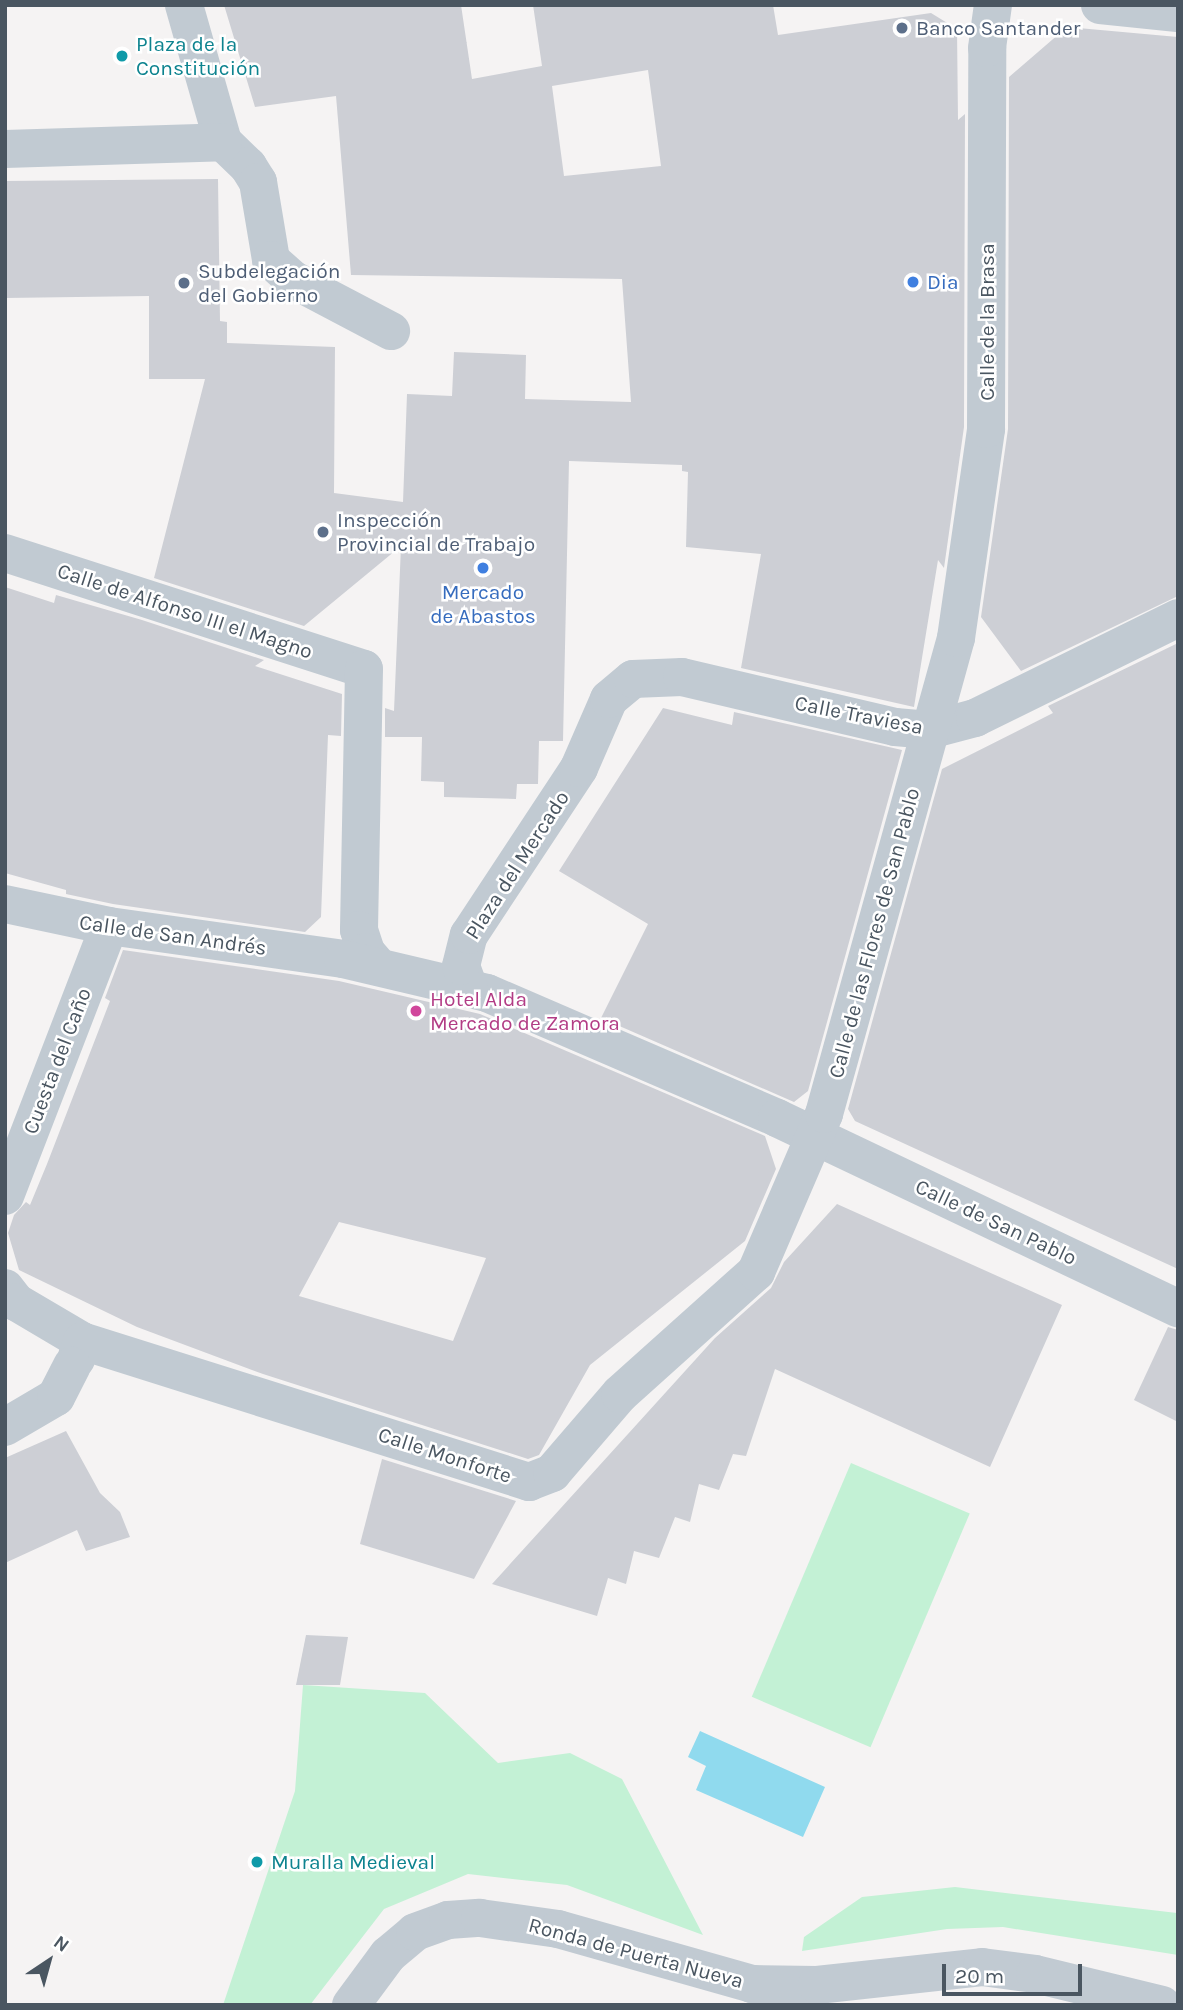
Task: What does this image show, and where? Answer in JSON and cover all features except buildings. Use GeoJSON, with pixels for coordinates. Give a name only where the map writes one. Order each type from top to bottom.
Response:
{"type":"FeatureCollection","features":[{"type":"Feature","properties":{"kind":"street"},"geometry":{"type":"LineString","coordinates":[[184,5],[229,147],[258,182],[266,245],[279,271],[391,331]]}},
{"type":"Feature","properties":{"kind":"street","name":"Calle de la Brasa"},"geometry":{"type":"LineString","coordinates":[[930,730],[956,638],[986,429],[987,48],[993,5]]}},
{"type":"Feature","properties":{"kind":"street"},"geometry":{"type":"LineString","coordinates":[[1100,5],[1178,13]]}},
{"type":"Feature","properties":{"kind":"street"},"geometry":{"type":"LineString","coordinates":[[5,149],[229,147]]}},
{"type":"Feature","properties":{"kind":"street","name":"Calle de Alfonso III el Magno"},"geometry":{"type":"LineString","coordinates":[[5,553],[364,668],[359,930],[366,952],[379,967]]}},
{"type":"Feature","properties":{"kind":"street","name":"Calle Traviesa"},"geometry":{"type":"LineString","coordinates":[[609,699],[634,679],[665,675],[895,727],[930,730],[975,718],[1178,618]]}},
{"type":"Feature","properties":{"kind":"street","name":"Calle de la Brasa"},"geometry":{"type":"LineString","coordinates":[[956,638],[970,675],[1006,703]]}},
{"type":"Feature","properties":{"kind":"street","name":"Plaza del Mercado"},"geometry":{"type":"LineString","coordinates":[[469,988],[461,966],[469,935],[579,768],[609,699]]}},
{"type":"Feature","properties":{"kind":"street","name":"Calle de las Flores de San Pablo"},"geometry":{"type":"LineString","coordinates":[[816,1136],[930,730]]}},
{"type":"Feature","properties":{"kind":"street","name":"Calle de San Andrés"},"geometry":{"type":"LineString","coordinates":[[5,904],[109,926],[379,967]]}},
{"type":"Feature","properties":{"kind":"street","name":"Cuesta del Caño"},"geometry":{"type":"LineString","coordinates":[[5,1196],[109,926]]}},
{"type":"Feature","properties":{"kind":"street"},"geometry":{"type":"LineString","coordinates":[[379,967],[469,988]]}},
{"type":"Feature","properties":{"kind":"street","name":"Calle de San Pablo"},"geometry":{"type":"LineString","coordinates":[[469,988],[816,1136],[1178,1308]]}},
{"type":"Feature","properties":{"kind":"street","name":"Calle Monforte"},"geometry":{"type":"LineString","coordinates":[[77,1355],[528,1482],[543,1480],[620,1394],[756,1272],[816,1136]]}},
{"type":"Feature","properties":{"kind":"street"},"geometry":{"type":"LineString","coordinates":[[5,1288],[16,1302],[77,1355],[56,1397],[5,1427]]}},
{"type":"Feature","properties":{"kind":"street","name":"Ronda de Puerta Nueva"},"geometry":{"type":"LineString","coordinates":[[351,2005],[400,1943],[430,1925],[464,1918],[558,1929],[752,1984],[817,1985],[982,1967],[1063,1994],[1162,2005]]}},
{"type":"Feature","properties":{"kind":"green space"},"geometry":{"type":"Polygon","coordinates":[[[851,1463],[970,1513],[870,1747],[752,1697],[851,1463]]]}},
{"type":"Feature","properties":{"kind":"green space"},"geometry":{"type":"Polygon","coordinates":[[[303,1685],[425,1693],[498,1763],[570,1753],[622,1779],[703,1935],[567,1885],[468,1874],[384,1909],[310,2005],[223,2005],[295,1791],[303,1685]]]}},
{"type":"Feature","properties":{"kind":"green space"},"geometry":{"type":"Polygon","coordinates":[[[955,1887],[1177,1913],[1178,1955],[1003,1927],[947,1929],[802,1951],[804,1937],[862,1897],[955,1887]]]}},
{"type":"Feature","properties":{"kind":"water"},"geometry":{"type":"Polygon","coordinates":[[[700,1731],[825,1787],[803,1837],[696,1790],[706,1766],[688,1757],[700,1731]]]}},
{"type":"Feature","properties":{"kind":"place","name":"Banco Santander"},"geometry":{"type":"Point","coordinates":[902,28]}},
{"type":"Feature","properties":{"kind":"place","name":"Plaza de la Constitución"},"geometry":{"type":"Point","coordinates":[122,56]}},
{"type":"Feature","properties":{"kind":"place","name":"Dia"},"geometry":{"type":"Point","coordinates":[913,282]}},
{"type":"Feature","properties":{"kind":"place","name":"Subdelegación del Gobierno"},"geometry":{"type":"Point","coordinates":[184,283]}},
{"type":"Feature","properties":{"kind":"place","name":"Inspección Provincial de Trabajo"},"geometry":{"type":"Point","coordinates":[323,532]}},
{"type":"Feature","properties":{"kind":"place","name":"Mercado de Abastos"},"geometry":{"type":"Point","coordinates":[483,568]}},
{"type":"Feature","properties":{"kind":"place","name":"Hotel Alda Mercado de Zamora"},"geometry":{"type":"Point","coordinates":[416,1011]}},
{"type":"Feature","properties":{"kind":"place","name":"Muralla Medieval"},"geometry":{"type":"Point","coordinates":[257,1862]}}]}
